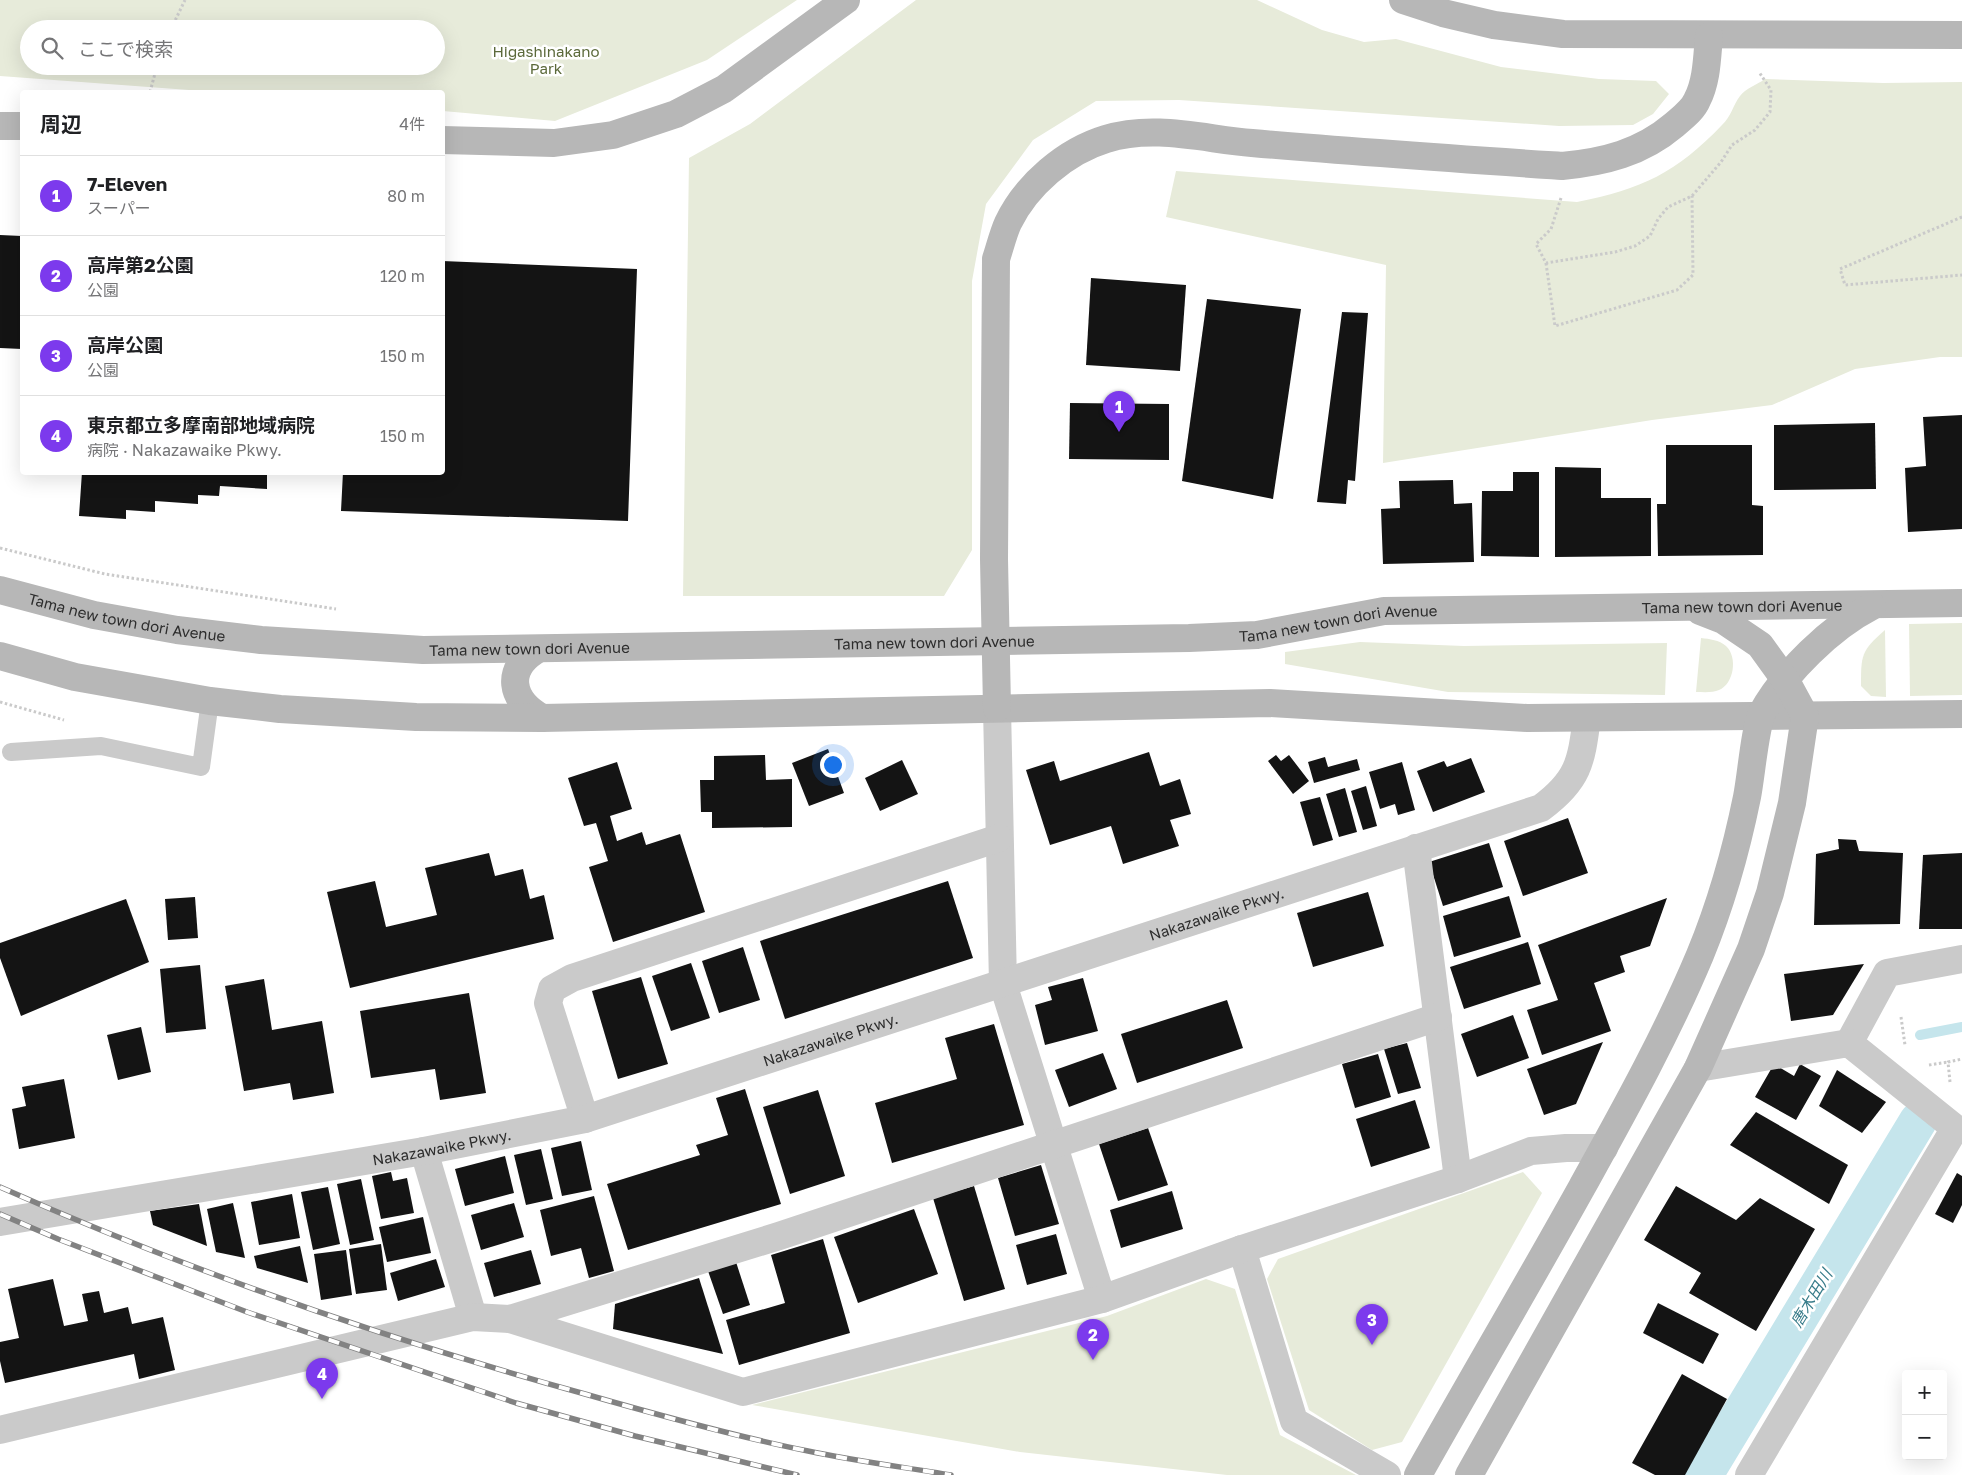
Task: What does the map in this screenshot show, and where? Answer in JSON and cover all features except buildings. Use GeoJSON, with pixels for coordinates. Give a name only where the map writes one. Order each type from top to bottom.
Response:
{"type":"FeatureCollection","features":[{"type":"Feature","properties":{"kind":"main road"},"geometry":{"type":"LineString","coordinates":[[445,140],[554,144],[614,135],[667,117],[724,89],[846,0]]}},
{"type":"Feature","properties":{"kind":"main road"},"geometry":{"type":"LineString","coordinates":[[1402,0],[1443,13],[1494,25],[1563,34],[1709,36],[1962,35]]}},
{"type":"Feature","properties":{"kind":"main road"},"geometry":{"type":"LineString","coordinates":[[997,708],[996,259],[1008,223],[1026,196],[1046,173],[1073,154],[1104,140],[1129,132],[1552,166],[1600,162],[1637,150],[1663,135],[1697,101],[1704,82],[1709,36]]}},
{"type":"Feature","properties":{"kind":"main road"},"geometry":{"type":"LineString","coordinates":[[0,126],[20,126]]}},
{"type":"Feature","properties":{"kind":"main road","name":"Tama new town dori Avenue"},"geometry":{"type":"LineString","coordinates":[[0,590],[94,615],[177,630],[261,640],[423,650],[996,642],[1257,635],[1384,611],[1962,603]]}},
{"type":"Feature","properties":{"kind":"main road"},"geometry":{"type":"LineString","coordinates":[[1418,1475],[1658,1050],[1710,931],[1726,884],[1746,801],[1760,716],[1786,681],[1821,641],[1855,614],[1873,605]]}},
{"type":"Feature","properties":{"kind":"main road"},"geometry":{"type":"LineString","coordinates":[[1469,1475],[1698,1068],[1751,949],[1770,893],[1792,803],[1805,716],[1786,681],[1760,645],[1744,632],[1722,620],[1688,608]]}},
{"type":"Feature","properties":{"kind":"main road"},"geometry":{"type":"LineString","coordinates":[[538,649],[526,656],[518,666],[515,682],[519,698],[527,710],[542,718]]}},
{"type":"Feature","properties":{"kind":"main road"},"geometry":{"type":"LineString","coordinates":[[0,656],[75,677],[210,701],[280,709],[416,716],[542,718],[1270,703],[1527,718],[1962,714]]}},
{"type":"Feature","properties":{"kind":"street"},"geometry":{"type":"LineString","coordinates":[[997,708],[1003,984],[1102,1299]]}},
{"type":"Feature","properties":{"kind":"street","name":"Nakazawaike Pkwy."},"geometry":{"type":"LineString","coordinates":[[0,1222],[424,1151],[585,1119],[1542,808],[1562,792],[1576,772],[1582,751],[1587,718]]}},
{"type":"Feature","properties":{"kind":"street"},"geometry":{"type":"LineString","coordinates":[[585,1119],[548,1003],[552,989],[572,978],[999,838]]}},
{"type":"Feature","properties":{"kind":"street"},"geometry":{"type":"LineString","coordinates":[[1416,848],[1458,1179]]}},
{"type":"Feature","properties":{"kind":"street"},"geometry":{"type":"LineString","coordinates":[[1848,1043],[1887,973],[1962,959]]}},
{"type":"Feature","properties":{"kind":"street"},"geometry":{"type":"LineString","coordinates":[[510,1319],[779,1236],[1438,1017]]}},
{"type":"Feature","properties":{"kind":"street"},"geometry":{"type":"LineString","coordinates":[[1698,1068],[1848,1043],[1959,1122],[1749,1475]]}},
{"type":"Feature","properties":{"kind":"street"},"geometry":{"type":"LineString","coordinates":[[0,1430],[473,1317],[510,1319],[742,1392],[1102,1299],[1242,1249],[1458,1179],[1531,1151],[1566,1148],[1604,1148]]}},
{"type":"Feature","properties":{"kind":"street"},"geometry":{"type":"LineString","coordinates":[[424,1151],[473,1317]]}},
{"type":"Feature","properties":{"kind":"street"},"geometry":{"type":"LineString","coordinates":[[1242,1249],[1294,1421],[1387,1475]]}},
{"type":"Feature","properties":{"kind":"lane"},"geometry":{"type":"LineString","coordinates":[[11,752],[101,746],[201,767],[210,701]]}},
{"type":"Feature","properties":{"kind":"path"},"geometry":{"type":"LineString","coordinates":[[175,20],[184,0]]}},
{"type":"Feature","properties":{"kind":"path"},"geometry":{"type":"LineString","coordinates":[[1546,263],[1615,252],[1635,246],[1650,236],[1658,219],[1668,207],[1692,196],[1721,162],[1732,145],[1755,130],[1770,112],[1771,90],[1760,72]]}},
{"type":"Feature","properties":{"kind":"path"},"geometry":{"type":"LineString","coordinates":[[151,90],[155,75]]}},
{"type":"Feature","properties":{"kind":"path"},"geometry":{"type":"LineString","coordinates":[[1561,194],[1560,205],[1551,229],[1536,244],[1546,263],[1555,326],[1676,290],[1693,275],[1692,196]]}},
{"type":"Feature","properties":{"kind":"path"},"geometry":{"type":"LineString","coordinates":[[1962,217],[1840,269],[1845,286],[1962,275]]}},
{"type":"Feature","properties":{"kind":"path"},"geometry":{"type":"LineString","coordinates":[[0,548],[105,574],[336,609]]}},
{"type":"Feature","properties":{"kind":"path"},"geometry":{"type":"LineString","coordinates":[[1900,1010],[1907,1055]]}},
{"type":"Feature","properties":{"kind":"path"},"geometry":{"type":"LineString","coordinates":[[1943,1062],[1948,1062]]}},
{"type":"Feature","properties":{"kind":"green space","name":"Higashinakano Park"},"geometry":{"type":"Polygon","coordinates":[[[0,0],[797,0],[707,60],[555,121],[445,111],[445,90],[189,90],[0,76],[0,0]]]}},
{"type":"Feature","properties":{"kind":"green space"},"geometry":{"type":"Polygon","coordinates":[[[916,0],[1257,0],[1322,30],[1364,42],[1396,39],[1501,67],[1599,79],[1656,81],[1669,94],[1653,114],[1633,125],[1559,126],[1179,100],[1096,101],[1033,140],[986,204],[972,281],[972,550],[944,596],[683,596],[689,158],[750,124],[916,0]]]}},
{"type":"Feature","properties":{"kind":"green space"},"geometry":{"type":"Polygon","coordinates":[[[1765,79],[1883,83],[1962,82],[1962,357],[1940,357],[1855,369],[1772,405],[1652,420],[1383,463],[1386,265],[1166,217],[1176,171],[1577,202],[1600,197],[1639,185],[1673,167],[1705,142],[1725,122],[1742,93],[1765,79]]]}},
{"type":"Feature","properties":{"kind":"green space"},"geometry":{"type":"Polygon","coordinates":[[[1962,623],[1962,695],[1910,696],[1909,624],[1962,623]]]}},
{"type":"Feature","properties":{"kind":"green space"},"geometry":{"type":"Polygon","coordinates":[[[1885,630],[1886,697],[1871,696],[1861,686],[1862,660],[1871,643],[1885,630]]]}},
{"type":"Feature","properties":{"kind":"green space"},"geometry":{"type":"Polygon","coordinates":[[[1701,638],[1723,644],[1730,651],[1732,657],[1733,670],[1731,676],[1724,687],[1717,691],[1696,692],[1701,638]]]}},
{"type":"Feature","properties":{"kind":"green space"},"geometry":{"type":"Polygon","coordinates":[[[1360,642],[1464,646],[1667,643],[1665,695],[1448,692],[1285,664],[1285,652],[1360,642]]]}},
{"type":"Feature","properties":{"kind":"green space"},"geometry":{"type":"Polygon","coordinates":[[[1523,1172],[1542,1193],[1402,1442],[1372,1450],[1309,1410],[1267,1279],[1278,1259],[1523,1172]]]}},
{"type":"Feature","properties":{"kind":"green space"},"geometry":{"type":"Polygon","coordinates":[[[1206,1279],[1235,1289],[1280,1435],[1356,1475],[1227,1475],[1020,1452],[752,1405],[1107,1316],[1206,1279]]]}},
{"type":"Feature","properties":{"kind":"waterway"},"geometry":{"type":"LineString","coordinates":[[1920,1035],[1962,1027]]}},
{"type":"Feature","properties":{"kind":"waterway","name":"唐木田川"},"geometry":{"type":"LineString","coordinates":[[1704,1475],[1918,1121]]}},
{"type":"Feature","properties":{"kind":"railway"},"geometry":{"type":"LineString","coordinates":[[0,1187],[71,1218],[216,1275],[362,1326],[510,1373],[752,1439],[843,1458],[951,1475]]}},
{"type":"Feature","properties":{"kind":"railway"},"geometry":{"type":"LineString","coordinates":[[0,1214],[58,1239],[247,1312],[516,1403],[635,1436],[797,1475]]}},
{"type":"Feature","properties":{"kind":"place","name":"7-Eleven"},"geometry":{"type":"Point","coordinates":[1119,432]}},
{"type":"Feature","properties":{"kind":"place","name":"高岸公園"},"geometry":{"type":"Point","coordinates":[1372,1345]}},
{"type":"Feature","properties":{"kind":"place","name":"高岸第2公園"},"geometry":{"type":"Point","coordinates":[1093,1360]}},
{"type":"Feature","properties":{"kind":"place","name":"東京都立多摩南部地域病院"},"geometry":{"type":"Point","coordinates":[322,1399]}}]}
